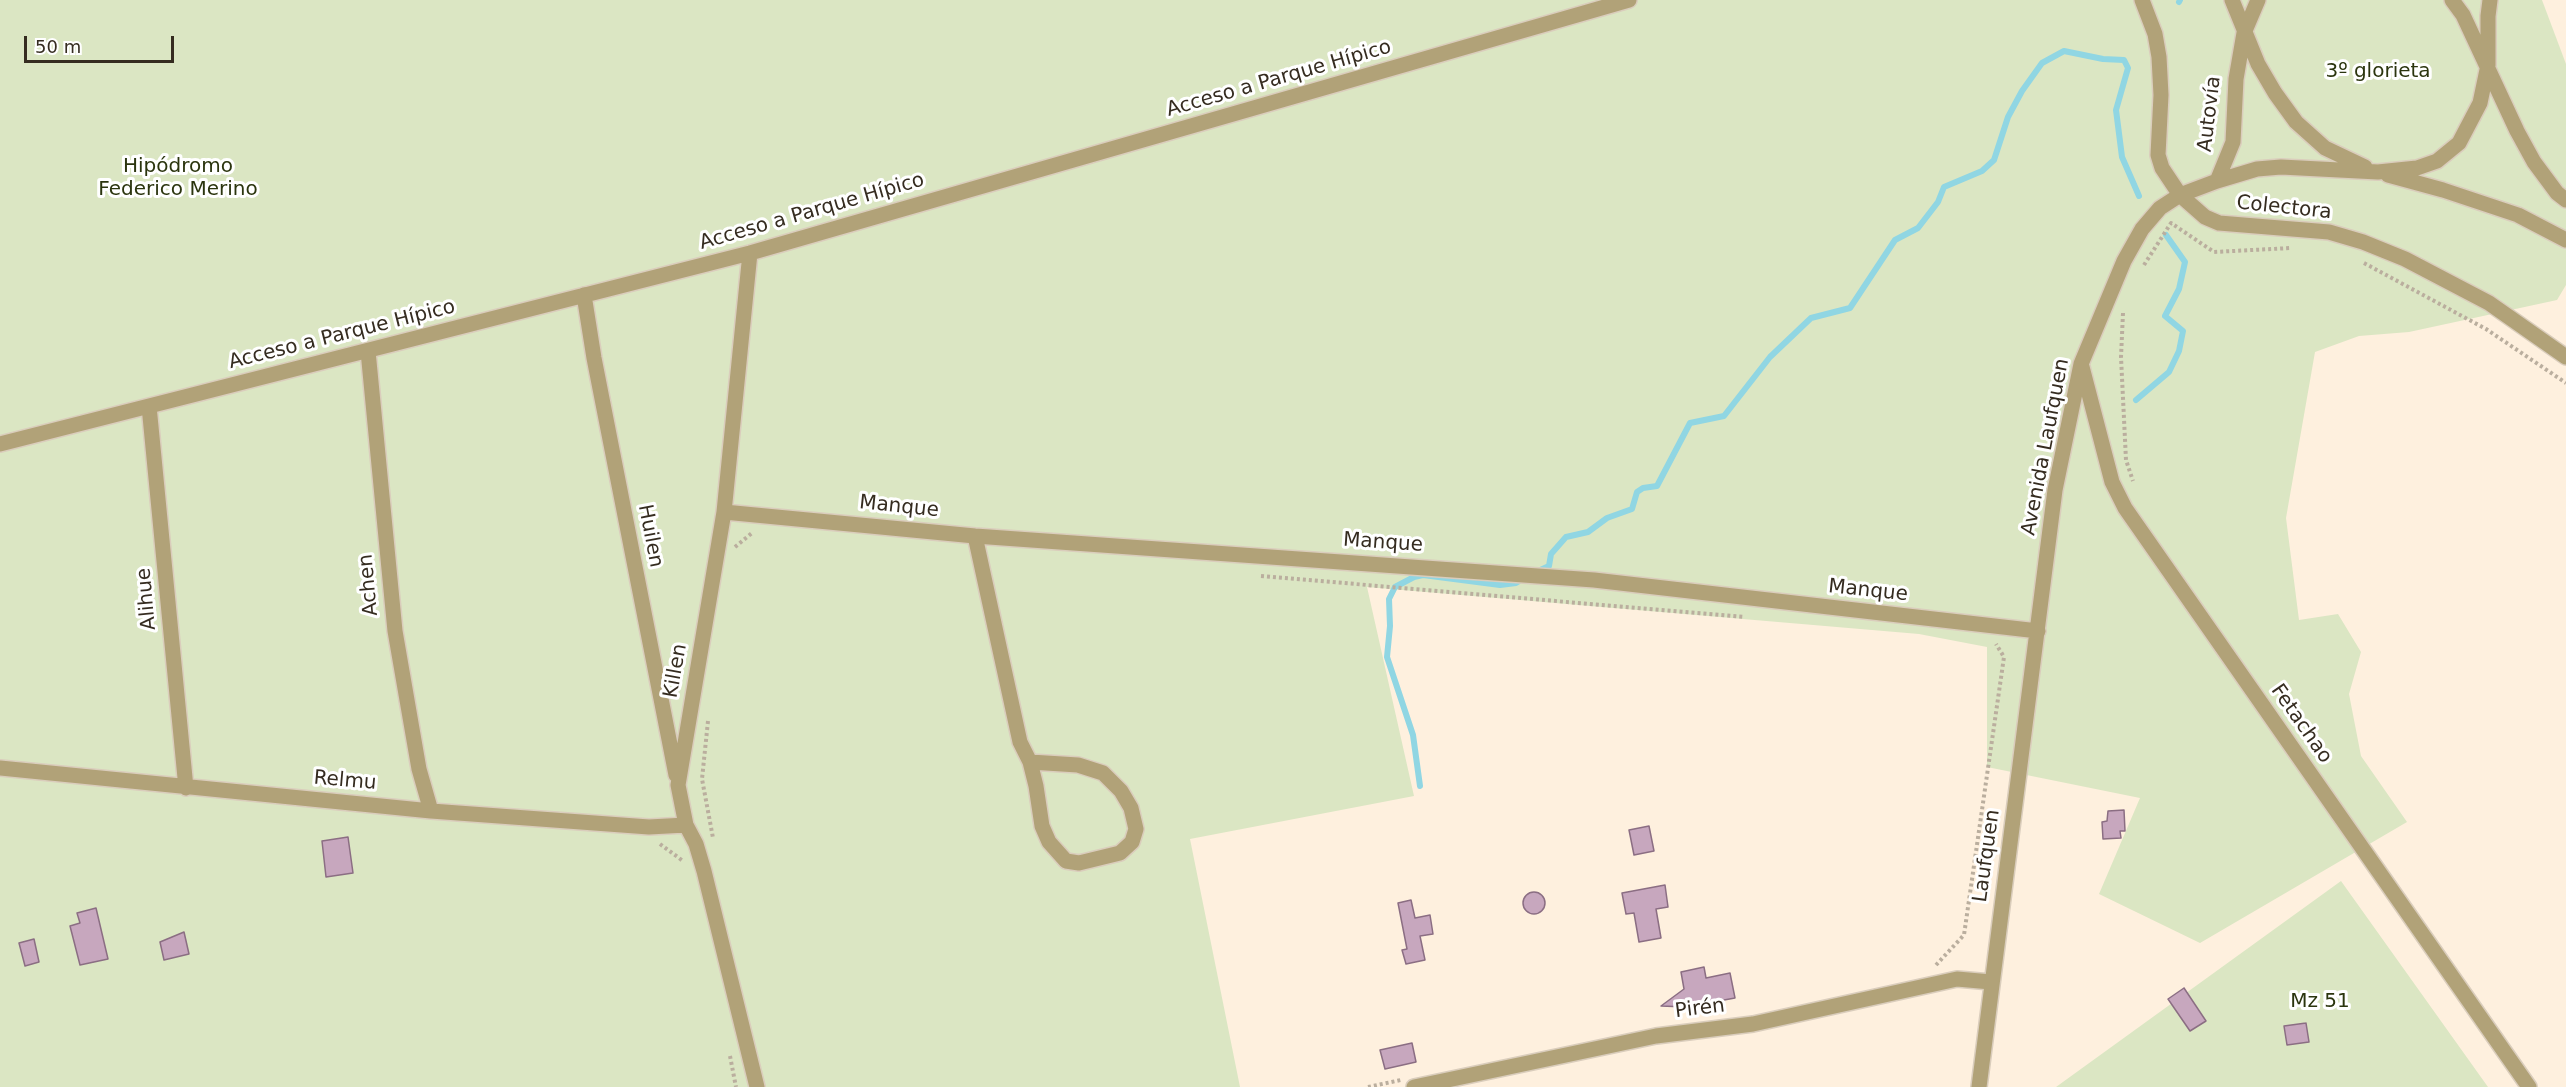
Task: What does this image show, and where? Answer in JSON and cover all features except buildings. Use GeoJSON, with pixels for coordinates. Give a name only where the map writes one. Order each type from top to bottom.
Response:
{"type":"FeatureCollection","features":[{"type":"Feature","properties":{"kind":"street","name":"Acceso a Parque Hípico"},"geometry":{"type":"LineString","coordinates":[[0,444],[750,253],[1629,0]]}},
{"type":"Feature","properties":{"kind":"street","name":"Colectora"},"geometry":{"type":"LineString","coordinates":[[2142,0],[2155,34],[2159,57],[2161,95],[2158,155],[2162,168],[2180,195],[2205,217],[2219,223],[2330,232],[2363,242],[2405,260],[2489,303],[2566,357]]}},
{"type":"Feature","properties":{"kind":"street","name":"Autovía"},"geometry":{"type":"LineString","coordinates":[[2232,0],[2244,33],[2269,84],[2296,122],[2325,148],[2378,172],[2443,190],[2518,215],[2566,240]]}},
{"type":"Feature","properties":{"kind":"street","name":"Autovía"},"geometry":{"type":"LineString","coordinates":[[2217,181],[2232,142],[2236,79],[2244,33],[2258,0]]}},
{"type":"Feature","properties":{"kind":"street"},"geometry":{"type":"LineString","coordinates":[[2452,0],[2463,15],[2534,162],[2557,193],[2566,200]]}},
{"type":"Feature","properties":{"kind":"street"},"geometry":{"type":"LineString","coordinates":[[2378,172],[2417,168],[2437,161],[2459,143],[2480,103],[2488,65],[2490,0]]}},
{"type":"Feature","properties":{"kind":"street","name":"Autovía"},"geometry":{"type":"LineString","coordinates":[[2217,181],[2257,169],[2280,167],[2378,172]]}},
{"type":"Feature","properties":{"kind":"street","name":"Avenida Laufquen"},"geometry":{"type":"LineString","coordinates":[[2038,631],[2055,490],[2081,364],[2104,306],[2142,229],[2160,208],[2180,195],[2217,181]]}},
{"type":"Feature","properties":{"kind":"street","name":"Killen"},"geometry":{"type":"LineString","coordinates":[[750,253],[724,512],[678,785],[686,825],[696,844],[704,871],[757,1087]]}},
{"type":"Feature","properties":{"kind":"street","name":"Huilen"},"geometry":{"type":"LineString","coordinates":[[584,295],[594,358],[678,785]]}},
{"type":"Feature","properties":{"kind":"street","name":"Achen"},"geometry":{"type":"LineString","coordinates":[[368,351],[396,641],[419,768],[431,811]]}},
{"type":"Feature","properties":{"kind":"street","name":"Fetachao"},"geometry":{"type":"LineString","coordinates":[[2081,364],[2112,482],[2125,508],[2526,1086]]}},
{"type":"Feature","properties":{"kind":"street","name":"Alihue"},"geometry":{"type":"LineString","coordinates":[[149,406],[186,788]]}},
{"type":"Feature","properties":{"kind":"street","name":"Manque"},"geometry":{"type":"LineString","coordinates":[[724,512],[975,536],[1594,580],[2038,631]]}},
{"type":"Feature","properties":{"kind":"street"},"geometry":{"type":"LineString","coordinates":[[975,536],[1020,742],[1030,762],[1042,826],[1049,842],[1066,861],[1079,862],[1103,859],[1120,853],[1132,842],[1136,829],[1131,808],[1121,791],[1103,773],[1078,765],[1030,762]]}},
{"type":"Feature","properties":{"kind":"street","name":"Laufquen"},"geometry":{"type":"LineString","coordinates":[[1979,1087],[2038,631]]}},
{"type":"Feature","properties":{"kind":"street","name":"Relmu"},"geometry":{"type":"LineString","coordinates":[[0,768],[431,811],[649,828],[686,825]]}},
{"type":"Feature","properties":{"kind":"street","name":"Pirén"},"geometry":{"type":"LineString","coordinates":[[1414,1087],[1656,1036],[1753,1024],[1957,979],[1991,982]]}},
{"type":"Feature","properties":{"kind":"path"},"geometry":{"type":"LineString","coordinates":[[2139,273],[2171,223],[2214,252],[2294,247]]}},
{"type":"Feature","properties":{"kind":"path"},"geometry":{"type":"LineString","coordinates":[[2363,262],[2486,328],[2566,383]]}},
{"type":"Feature","properties":{"kind":"path"},"geometry":{"type":"LineString","coordinates":[[2124,310],[2121,319],[2121,357],[2126,460],[2135,488]]}},
{"type":"Feature","properties":{"kind":"path"},"geometry":{"type":"LineString","coordinates":[[734,548],[752,532],[764,534]]}},
{"type":"Feature","properties":{"kind":"path"},"geometry":{"type":"LineString","coordinates":[[1252,575],[1754,618]]}},
{"type":"Feature","properties":{"kind":"path"},"geometry":{"type":"LineString","coordinates":[[1926,968],[1937,965],[1964,935],[2004,657],[1993,638]]}},
{"type":"Feature","properties":{"kind":"path"},"geometry":{"type":"LineString","coordinates":[[708,720],[702,779],[714,844]]}},
{"type":"Feature","properties":{"kind":"green space"},"geometry":{"type":"Polygon","coordinates":[[[0,0],[2542,0],[2566,64],[2566,285],[2557,300],[2409,332],[2359,336],[2315,352],[2286,518],[2299,620],[2338,614],[2361,652],[2349,694],[2361,756],[2407,822],[2200,943],[2099,894],[2140,798],[1987,767],[1987,647],[1919,634],[1367,587],[1414,796],[1190,839],[1240,1087],[0,1087],[0,0]]]}},
{"type":"Feature","properties":{"kind":"green space","name":"Mz 51"},"geometry":{"type":"Polygon","coordinates":[[[2341,881],[2488,1087],[2056,1087],[2341,881]]]}},
{"type":"Feature","properties":{"kind":"waterway"},"geometry":{"type":"LineString","coordinates":[[1536,572],[1549,566],[1551,554],[1566,537],[1588,532],[1607,518],[1632,509],[1637,492],[1643,488],[1657,486],[1690,423],[1724,416],[1770,357],[1811,318],[1850,308],[1895,240],[1918,228],[1938,202],[1944,187],[1982,171],[1994,160],[2008,117],[2022,91],[2042,63],[2064,51],[2103,59],[2124,60],[2128,68],[2116,110],[2122,157],[2139,196]]}},
{"type":"Feature","properties":{"kind":"waterway"},"geometry":{"type":"LineString","coordinates":[[2136,400],[2169,372],[2179,351],[2183,331],[2165,316],[2179,289],[2185,262],[2166,235]]}},
{"type":"Feature","properties":{"kind":"waterway"},"geometry":{"type":"LineString","coordinates":[[1420,786],[1413,735],[1387,657],[1390,626],[1389,599],[1395,587],[1423,575],[1500,585],[1516,583],[1524,578]]}},
{"type":"Feature","properties":{"kind":"park label","name":"3º glorieta"},"geometry":{"type":"Point","coordinates":[2378,72]}},
{"type":"Feature","properties":{"kind":"park label","name":"Hipódromo Federico Merino"},"geometry":{"type":"Point","coordinates":[178,178]}}]}
